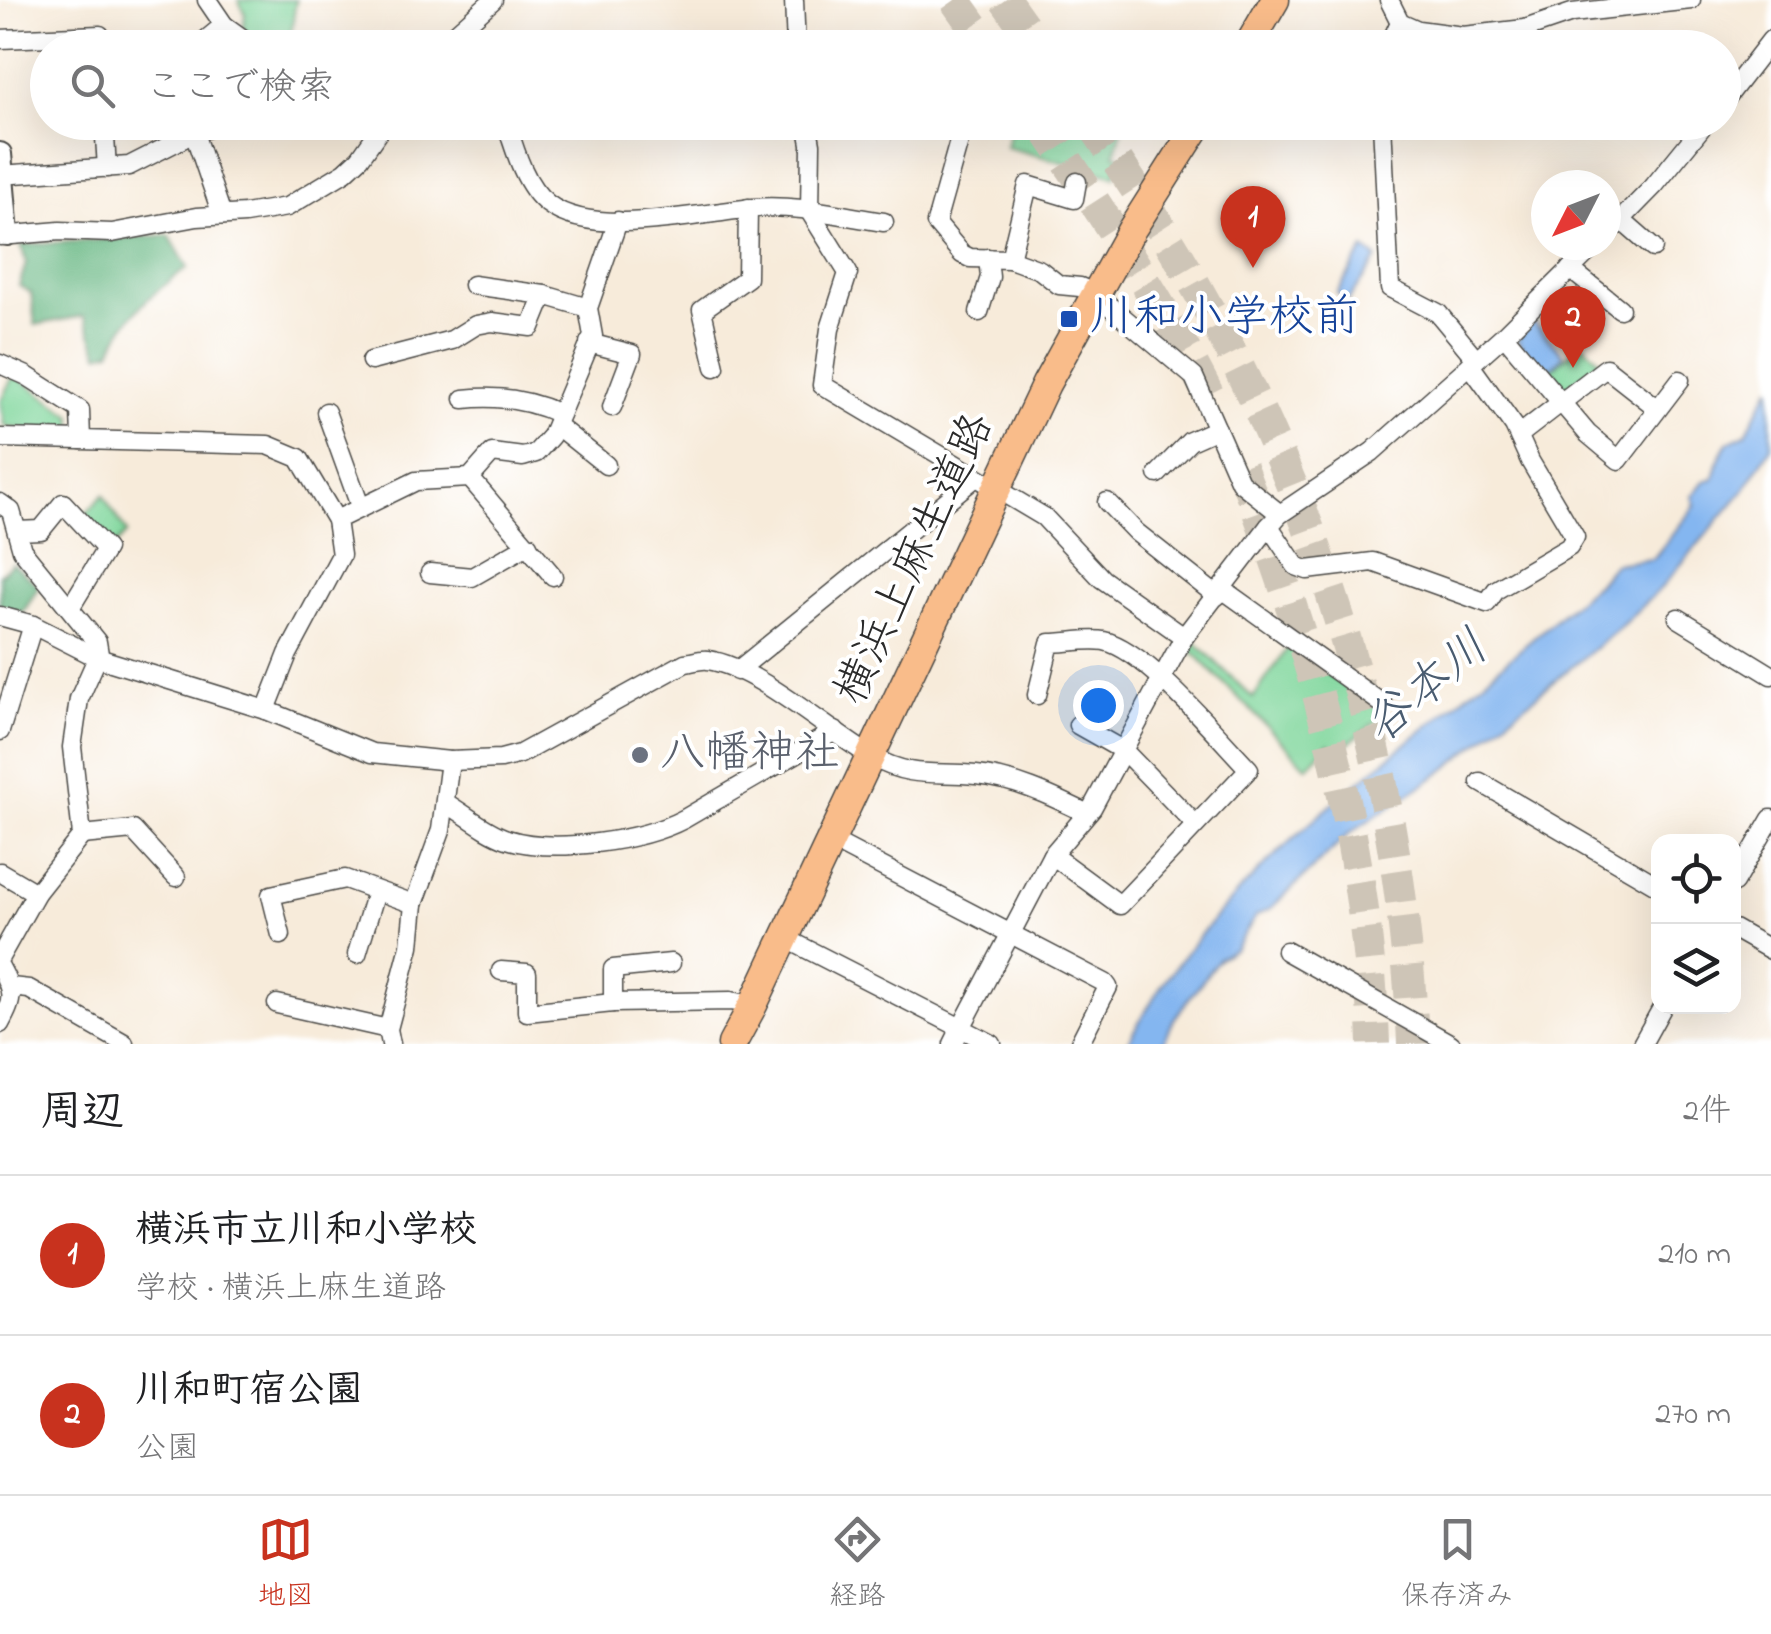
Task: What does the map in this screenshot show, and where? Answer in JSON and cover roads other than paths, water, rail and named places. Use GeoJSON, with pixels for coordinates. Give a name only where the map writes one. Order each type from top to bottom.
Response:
{"type":"FeatureCollection","features":[{"type":"Feature","properties":{"kind":"main road"},"geometry":{"type":"LineString","coordinates":[[1257,30],[1274,1]]}},
{"type":"Feature","properties":{"kind":"main road","name":"横浜上麻生道路"},"geometry":{"type":"LineString","coordinates":[[732,1044],[871,756],[986,482],[1094,293],[1189,140]]}},
{"type":"Feature","properties":{"kind":"street"},"geometry":{"type":"LineString","coordinates":[[207,0],[231,30]]}},
{"type":"Feature","properties":{"kind":"street"},"geometry":{"type":"LineString","coordinates":[[459,30],[493,0]]}},
{"type":"Feature","properties":{"kind":"street"},"geometry":{"type":"LineString","coordinates":[[794,0],[795,30]]}},
{"type":"Feature","properties":{"kind":"street"},"geometry":{"type":"LineString","coordinates":[[1389,0],[1400,22],[1418,30]]}},
{"type":"Feature","properties":{"kind":"street"},"geometry":{"type":"LineString","coordinates":[[1517,30],[1572,12],[1691,0]]}},
{"type":"Feature","properties":{"kind":"street"},"geometry":{"type":"LineString","coordinates":[[1396,30],[1400,22]]}},
{"type":"Feature","properties":{"kind":"street"},"geometry":{"type":"LineString","coordinates":[[218,30],[224,25]]}},
{"type":"Feature","properties":{"kind":"street"},"geometry":{"type":"LineString","coordinates":[[0,39],[30,38]]}},
{"type":"Feature","properties":{"kind":"street"},"geometry":{"type":"LineString","coordinates":[[1741,80],[1771,40]]}},
{"type":"Feature","properties":{"kind":"street"},"geometry":{"type":"LineString","coordinates":[[105,140],[107,168]]}},
{"type":"Feature","properties":{"kind":"street"},"geometry":{"type":"LineString","coordinates":[[180,140],[130,166],[1,168],[4,235],[112,233],[287,207],[320,189],[360,158],[372,140]]}},
{"type":"Feature","properties":{"kind":"street"},"geometry":{"type":"LineString","coordinates":[[196,140],[222,215]]}},
{"type":"Feature","properties":{"kind":"street"},"geometry":{"type":"LineString","coordinates":[[512,140],[520,161],[546,204],[565,214],[618,221],[664,220],[748,208],[884,222]]}},
{"type":"Feature","properties":{"kind":"street"},"geometry":{"type":"LineString","coordinates":[[811,140],[810,212],[848,273],[830,329],[822,386],[1044,517],[1102,579],[1184,637]]}},
{"type":"Feature","properties":{"kind":"street"},"geometry":{"type":"LineString","coordinates":[[960,140],[936,223],[962,254],[1010,258],[1040,270],[1060,285],[1080,286],[1094,293],[1194,377],[1240,482],[1274,520],[1296,566],[1307,570],[1373,562],[1487,603],[1496,590],[1569,547],[1575,538],[1519,435],[1438,313],[1390,288],[1383,140]]}},
{"type":"Feature","properties":{"kind":"street"},"geometry":{"type":"LineString","coordinates":[[1652,248],[1621,220],[1690,140]]}},
{"type":"Feature","properties":{"kind":"street"},"geometry":{"type":"LineString","coordinates":[[1010,258],[1028,184],[1074,199],[1077,182]]}},
{"type":"Feature","properties":{"kind":"street"},"geometry":{"type":"LineString","coordinates":[[715,366],[702,310],[748,278],[748,208]]}},
{"type":"Feature","properties":{"kind":"street"},"geometry":{"type":"LineString","coordinates":[[336,520],[416,482],[470,478],[492,454],[523,456],[536,452],[558,420],[590,343],[588,308],[618,221]]}},
{"type":"Feature","properties":{"kind":"street"},"geometry":{"type":"LineString","coordinates":[[980,312],[990,277],[988,258]]}},
{"type":"Feature","properties":{"kind":"street"},"geometry":{"type":"LineString","coordinates":[[957,1036],[1052,855],[1084,812],[1092,808],[1184,637],[1274,520],[1372,452],[1504,335],[1580,260]]}},
{"type":"Feature","properties":{"kind":"street"},"geometry":{"type":"LineString","coordinates":[[1570,269],[1620,309]]}},
{"type":"Feature","properties":{"kind":"street"},"geometry":{"type":"LineString","coordinates":[[473,284],[544,295],[588,308]]}},
{"type":"Feature","properties":{"kind":"street"},"geometry":{"type":"LineString","coordinates":[[372,362],[452,340],[476,325],[492,322],[532,327],[544,295]]}},
{"type":"Feature","properties":{"kind":"street"},"geometry":{"type":"LineString","coordinates":[[1504,335],[1588,434],[1619,460],[1680,380]]}},
{"type":"Feature","properties":{"kind":"street"},"geometry":{"type":"LineString","coordinates":[[590,343],[632,354],[612,406]]}},
{"type":"Feature","properties":{"kind":"street"},"geometry":{"type":"LineString","coordinates":[[0,364],[28,376],[80,410],[81,440]]}},
{"type":"Feature","properties":{"kind":"street"},"geometry":{"type":"LineString","coordinates":[[1519,435],[1606,368],[1657,408]]}},
{"type":"Feature","properties":{"kind":"street"},"geometry":{"type":"LineString","coordinates":[[464,399],[490,396],[538,404],[606,465]]}},
{"type":"Feature","properties":{"kind":"street"},"geometry":{"type":"LineString","coordinates":[[326,412],[360,506]]}},
{"type":"Feature","properties":{"kind":"street"},"geometry":{"type":"LineString","coordinates":[[1156,472],[1190,441],[1217,429]]}},
{"type":"Feature","properties":{"kind":"street"},"geometry":{"type":"LineString","coordinates":[[0,438],[196,445],[247,443],[284,450],[299,458],[336,520],[341,555],[288,654],[266,710]]}},
{"type":"Feature","properties":{"kind":"street"},"geometry":{"type":"LineString","coordinates":[[470,478],[553,576]]}},
{"type":"Feature","properties":{"kind":"street"},"geometry":{"type":"LineString","coordinates":[[737,671],[986,482]]}},
{"type":"Feature","properties":{"kind":"street"},"geometry":{"type":"LineString","coordinates":[[1107,502],[1136,532],[1384,705]]}},
{"type":"Feature","properties":{"kind":"street"},"geometry":{"type":"LineString","coordinates":[[0,503],[11,511],[22,550],[98,642],[98,658],[79,699],[72,748],[82,835],[36,893],[0,957]]}},
{"type":"Feature","properties":{"kind":"street"},"geometry":{"type":"LineString","coordinates":[[17,531],[41,530],[64,503],[106,549],[70,608]]}},
{"type":"Feature","properties":{"kind":"street"},"geometry":{"type":"LineString","coordinates":[[430,573],[472,577],[528,546]]}},
{"type":"Feature","properties":{"kind":"street"},"geometry":{"type":"LineString","coordinates":[[0,616],[33,626],[98,658],[266,710],[372,753],[450,761],[520,754],[685,663],[706,660],[737,671],[786,698],[871,756],[903,772],[994,778],[1084,812]]}},
{"type":"Feature","properties":{"kind":"street"},"geometry":{"type":"LineString","coordinates":[[1678,618],[1771,674]]}},
{"type":"Feature","properties":{"kind":"street"},"geometry":{"type":"LineString","coordinates":[[0,730],[33,626]]}},
{"type":"Feature","properties":{"kind":"street"},"geometry":{"type":"LineString","coordinates":[[1037,695],[1050,643],[1104,641],[1136,658],[1161,679],[1249,769],[1120,905],[1052,855]]}},
{"type":"Feature","properties":{"kind":"street"},"geometry":{"type":"LineString","coordinates":[[1078,724],[1124,751],[1195,824]]}},
{"type":"Feature","properties":{"kind":"street"},"geometry":{"type":"LineString","coordinates":[[446,803],[506,838],[558,844],[640,836],[684,819],[835,732]]}},
{"type":"Feature","properties":{"kind":"street"},"geometry":{"type":"LineString","coordinates":[[277,1004],[389,1036],[410,946],[414,904],[435,852],[446,803],[450,761]]}},
{"type":"Feature","properties":{"kind":"street"},"geometry":{"type":"LineString","coordinates":[[1480,782],[1651,882]]}},
{"type":"Feature","properties":{"kind":"street"},"geometry":{"type":"LineString","coordinates":[[1741,871],[1771,818]]}},
{"type":"Feature","properties":{"kind":"street"},"geometry":{"type":"LineString","coordinates":[[82,835],[133,830],[176,876]]}},
{"type":"Feature","properties":{"kind":"street"},"geometry":{"type":"LineString","coordinates":[[830,840],[1105,982],[1108,986],[1079,1044]]}},
{"type":"Feature","properties":{"kind":"street"},"geometry":{"type":"LineString","coordinates":[[0,872],[36,893]]}},
{"type":"Feature","properties":{"kind":"street"},"geometry":{"type":"LineString","coordinates":[[281,935],[271,896],[345,879],[414,904]]}},
{"type":"Feature","properties":{"kind":"street"},"geometry":{"type":"LineString","coordinates":[[357,954],[376,892]]}},
{"type":"Feature","properties":{"kind":"street"},"geometry":{"type":"LineString","coordinates":[[1741,933],[1771,950]]}},
{"type":"Feature","properties":{"kind":"street"},"geometry":{"type":"LineString","coordinates":[[785,938],[957,1036],[992,1044]]}},
{"type":"Feature","properties":{"kind":"street"},"geometry":{"type":"LineString","coordinates":[[1286,951],[1451,1044]]}},
{"type":"Feature","properties":{"kind":"street"},"geometry":{"type":"LineString","coordinates":[[613,1003],[613,969],[671,963]]}},
{"type":"Feature","properties":{"kind":"street"},"geometry":{"type":"LineString","coordinates":[[0,966],[12,1002],[0,1024]]}},
{"type":"Feature","properties":{"kind":"street"},"geometry":{"type":"LineString","coordinates":[[502,971],[528,973],[527,1012],[613,1003],[732,1001],[753,1005]]}},
{"type":"Feature","properties":{"kind":"street"},"geometry":{"type":"LineString","coordinates":[[10,987],[29,989],[124,1043]]}},
{"type":"Feature","properties":{"kind":"street"},"geometry":{"type":"LineString","coordinates":[[1642,1044],[1659,1014]]}},
{"type":"Feature","properties":{"kind":"water"},"geometry":{"type":"Polygon","coordinates":[[[1364,249],[1377,258],[1348,301],[1337,293],[1364,249]]]}},
{"type":"Feature","properties":{"kind":"water"},"geometry":{"type":"Polygon","coordinates":[[[1533,321],[1564,355],[1544,375],[1517,340],[1533,321]]]}},
{"type":"Feature","properties":{"kind":"water"},"geometry":{"type":"Polygon","coordinates":[[[1771,386],[1771,447],[1744,490],[1662,587],[1617,630],[1441,773],[1351,832],[1270,909],[1256,916],[1235,949],[1219,958],[1174,1019],[1163,1044],[1127,1044],[1159,990],[1195,941],[1280,851],[1599,582],[1614,564],[1653,559],[1695,506],[1692,496],[1704,481],[1714,478],[1728,443],[1746,433],[1771,386]]]}},
{"type":"Feature","properties":{"kind":"tunnel"},"geometry":{"type":"LineString","coordinates":[[955,0],[976,30]]}},
{"type":"Feature","properties":{"kind":"tunnel"},"geometry":{"type":"LineString","coordinates":[[1005,0],[1026,30]]}},
{"type":"Feature","properties":{"kind":"tunnel"},"geometry":{"type":"LineString","coordinates":[[1053,140],[1153,296],[1213,404]]}},
{"type":"Feature","properties":{"kind":"tunnel"},"geometry":{"type":"LineString","coordinates":[[1103,140],[1204,301],[1288,476],[1322,567],[1352,660],[1394,851],[1413,1044]]}},
{"type":"Feature","properties":{"kind":"tunnel"},"geometry":{"type":"LineString","coordinates":[[1241,467],[1292,608],[1333,750],[1361,895],[1374,1044]]}},
{"type":"Feature","properties":{"kind":"place","name":"横浜市立川和小学校"},"geometry":{"type":"Point","coordinates":[1253,268]}},
{"type":"Feature","properties":{"kind":"place","name":"川和小学校前"},"geometry":{"type":"Point","coordinates":[1069,319]}},
{"type":"Feature","properties":{"kind":"place","name":"川和町宿公園"},"geometry":{"type":"Point","coordinates":[1573,368]}},
{"type":"Feature","properties":{"kind":"place","name":"八幡神社"},"geometry":{"type":"Point","coordinates":[640,755]}},
{"type":"Feature","properties":{"kind":"water label","name":"谷本川"},"geometry":{"type":"Point","coordinates":[1428,688]}}]}
